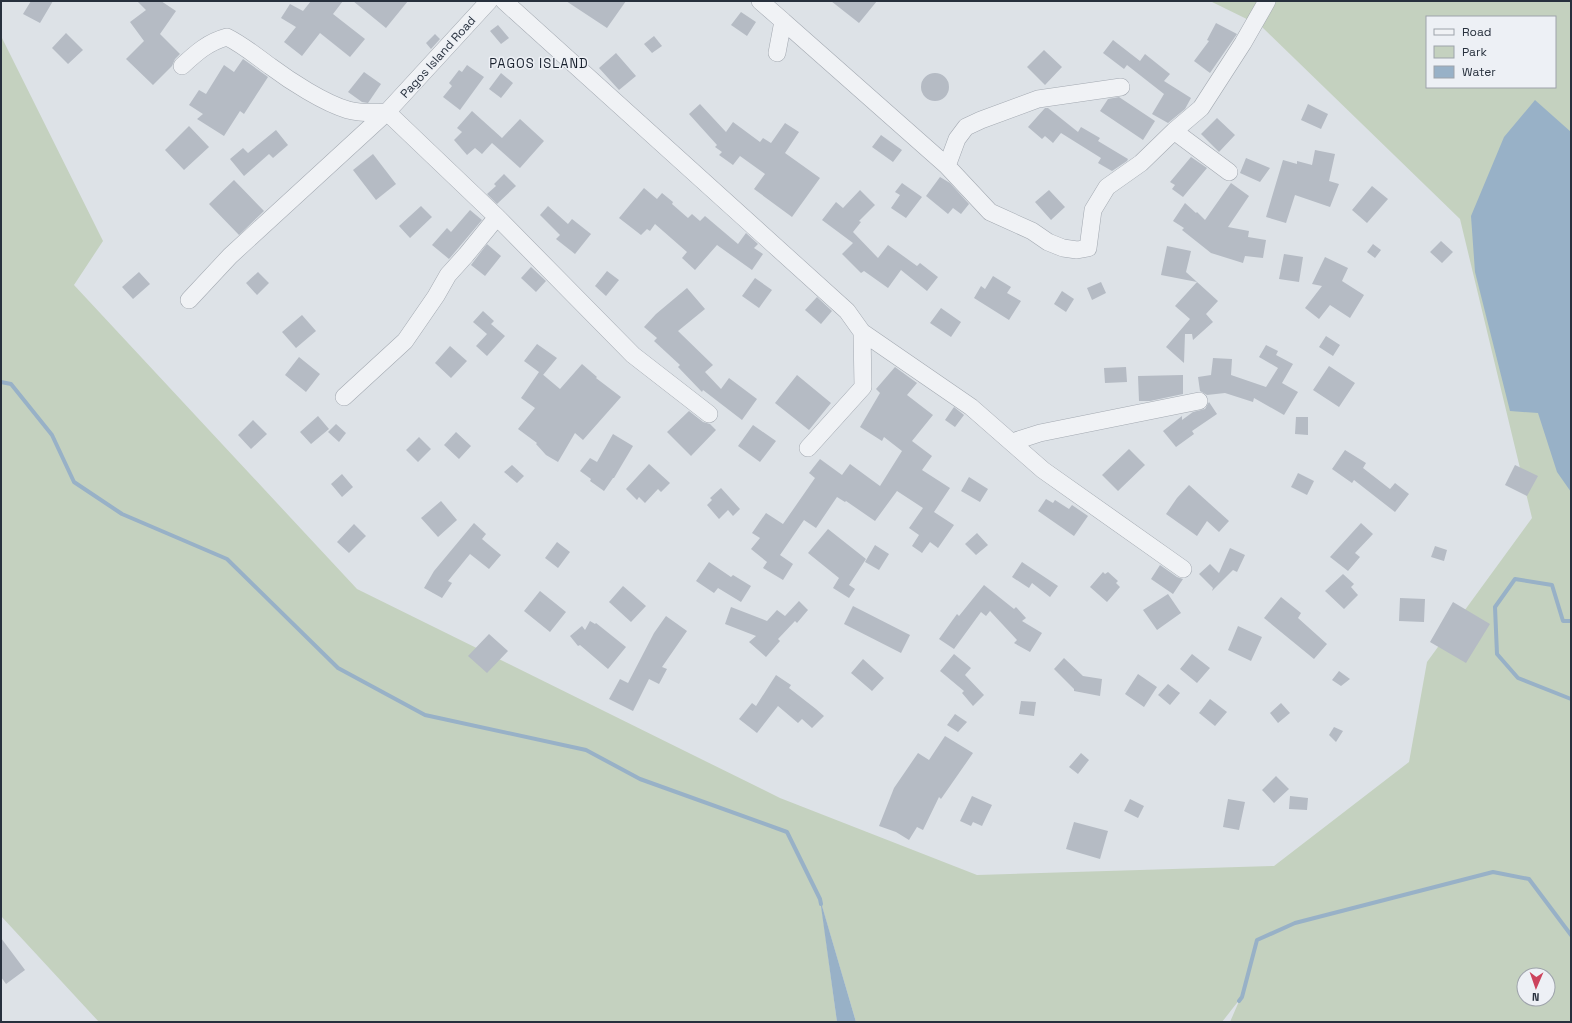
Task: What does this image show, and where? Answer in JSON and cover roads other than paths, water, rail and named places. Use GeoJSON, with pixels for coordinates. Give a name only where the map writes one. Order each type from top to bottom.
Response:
{"type":"FeatureCollection","features":[{"type":"Feature","properties":{"kind":"street","name":"Pagos Island Road"},"geometry":{"type":"LineString","coordinates":[[189,300],[230,256],[387,112],[489,1]]}},
{"type":"Feature","properties":{"kind":"street"},"geometry":{"type":"LineString","coordinates":[[504,1],[847,312],[862,332],[971,407],[1043,470],[1183,569]]}},
{"type":"Feature","properties":{"kind":"street"},"geometry":{"type":"LineString","coordinates":[[760,1],[947,166],[990,212],[1032,231],[1048,242],[1064,248],[1076,250],[1088,248],[1093,210],[1107,187],[1141,163],[1174,131],[1201,108],[1243,43],[1267,1]]}},
{"type":"Feature","properties":{"kind":"street"},"geometry":{"type":"LineString","coordinates":[[777,53],[782,21]]}},
{"type":"Feature","properties":{"kind":"street"},"geometry":{"type":"LineString","coordinates":[[182,66],[199,50],[215,40],[227,37],[240,43],[272,68],[334,104],[348,110],[367,113],[387,112],[497,217],[633,355],[709,414]]}},
{"type":"Feature","properties":{"kind":"street"},"geometry":{"type":"LineString","coordinates":[[947,166],[957,139],[961,133],[966,127],[981,120],[1038,99],[1121,87]]}},
{"type":"Feature","properties":{"kind":"street"},"geometry":{"type":"LineString","coordinates":[[1174,131],[1229,172]]}},
{"type":"Feature","properties":{"kind":"street"},"geometry":{"type":"LineString","coordinates":[[344,397],[405,340],[436,296],[448,275],[497,217]]}},
{"type":"Feature","properties":{"kind":"street"},"geometry":{"type":"LineString","coordinates":[[808,448],[863,387],[862,332]]}},
{"type":"Feature","properties":{"kind":"street"},"geometry":{"type":"LineString","coordinates":[[1012,442],[1040,433],[1199,401]]}},
{"type":"Feature","properties":{"kind":"water"},"geometry":{"type":"Polygon","coordinates":[[[1535,100],[1571,132],[1571,492],[1557,472],[1538,413],[1510,411],[1475,272],[1471,216],[1504,137],[1535,100]]]}},
{"type":"Feature","properties":{"kind":"water"},"geometry":{"type":"Polygon","coordinates":[[[820,899],[856,1022],[837,1022],[820,899]]]}},
{"type":"Feature","properties":{"kind":"waterway"},"geometry":{"type":"LineString","coordinates":[[1,382],[11,384],[52,435],[74,482],[122,514],[227,559],[338,668],[425,715],[586,750],[640,779],[787,832],[820,899],[821,904]]}},
{"type":"Feature","properties":{"kind":"waterway"},"geometry":{"type":"LineString","coordinates":[[1571,621],[1563,621],[1552,585],[1515,579],[1495,607],[1497,654],[1518,678],[1571,699]]}},
{"type":"Feature","properties":{"kind":"waterway"},"geometry":{"type":"LineString","coordinates":[[1239,1001],[1242,997],[1257,940],[1295,923],[1493,872],[1529,879],[1571,935]]}},
{"type":"Feature","properties":{"kind":"district","name":"PAGOS ISLAND"},"geometry":{"type":"Point","coordinates":[539,63]}}]}
